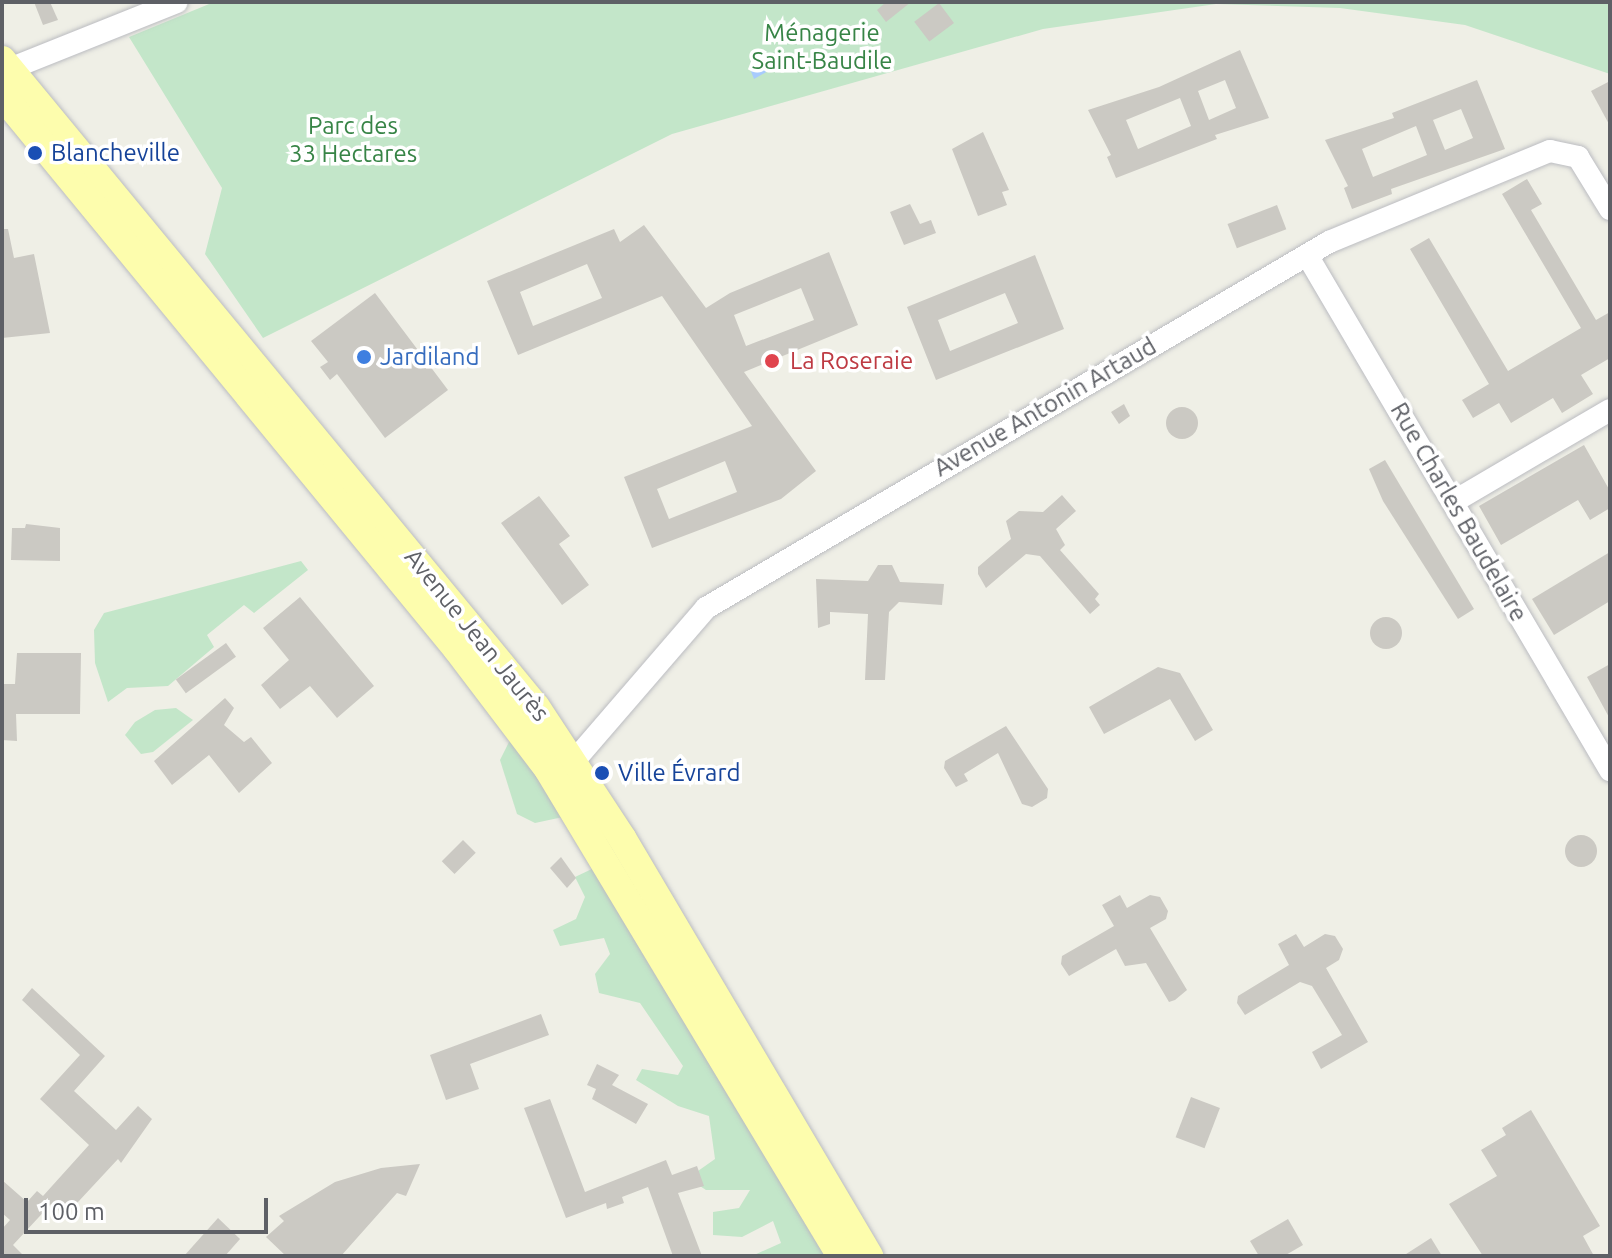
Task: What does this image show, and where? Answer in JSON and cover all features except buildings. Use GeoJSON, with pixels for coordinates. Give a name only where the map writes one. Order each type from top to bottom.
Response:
{"type":"FeatureCollection","features":[{"type":"Feature","properties":{"kind":"main road","name":"Avenue Jean Jaurès"},"geometry":{"type":"LineString","coordinates":[[4,74],[522,687],[574,761],[869,1256]]}},
{"type":"Feature","properties":{"kind":"main road","name":"Avenue Jean Jaurès"},"geometry":{"type":"LineString","coordinates":[[4,74],[548,769],[841,1256]]}},
{"type":"Feature","properties":{"kind":"street"},"geometry":{"type":"LineString","coordinates":[[4,74],[177,2]]}},
{"type":"Feature","properties":{"kind":"street","name":"Avenue Antonin Artaud"},"geometry":{"type":"LineString","coordinates":[[574,761],[706,608],[1307,255],[1550,151],[1578,157],[1610,209]]}},
{"type":"Feature","properties":{"kind":"street","name":"Rue Charles Baudelaire"},"geometry":{"type":"LineString","coordinates":[[1307,255],[1610,770]]}},
{"type":"Feature","properties":{"kind":"street"},"geometry":{"type":"LineString","coordinates":[[1453,502],[1610,410]]}},
{"type":"Feature","properties":{"kind":"green space","name":"Parc des 33 Hectares"},"geometry":{"type":"Polygon","coordinates":[[[214,2],[1610,2],[1610,74],[1465,25],[1340,8],[1216,4],[1043,29],[672,134],[263,338],[205,254],[222,188],[129,37],[214,2]]]}},
{"type":"Feature","properties":{"kind":"green space"},"geometry":{"type":"Polygon","coordinates":[[[301,561],[308,570],[254,613],[244,605],[207,635],[214,647],[168,686],[127,688],[108,702],[95,663],[94,630],[104,613],[301,561]]]}},
{"type":"Feature","properties":{"kind":"green space"},"geometry":{"type":"Polygon","coordinates":[[[176,708],[193,720],[153,752],[141,754],[125,735],[135,722],[155,710],[176,708]]]}},
{"type":"Feature","properties":{"kind":"green space"},"geometry":{"type":"Polygon","coordinates":[[[511,738],[563,817],[535,823],[517,814],[500,760],[511,738]]]}},
{"type":"Feature","properties":{"kind":"green space"},"geometry":{"type":"Polygon","coordinates":[[[594,868],[826,1256],[752,1256],[781,1243],[773,1221],[742,1237],[713,1235],[713,1212],[739,1208],[750,1190],[706,1190],[688,1178],[715,1159],[709,1116],[678,1106],[636,1080],[642,1069],[678,1075],[683,1066],[640,1003],[599,993],[595,974],[610,954],[604,938],[560,946],[553,930],[576,919],[585,897],[575,877],[594,868]]]}},
{"type":"Feature","properties":{"kind":"water"},"geometry":{"type":"Polygon","coordinates":[[[776,53],[780,64],[754,79],[750,69],[776,53]]]}},
{"type":"Feature","properties":{"kind":"place","name":"Blancheville"},"geometry":{"type":"Point","coordinates":[35,153]}},
{"type":"Feature","properties":{"kind":"place","name":"Jardiland"},"geometry":{"type":"Point","coordinates":[364,357]}},
{"type":"Feature","properties":{"kind":"place","name":"La Roseraie"},"geometry":{"type":"Point","coordinates":[772,361]}},
{"type":"Feature","properties":{"kind":"place","name":"Ville Évrard"},"geometry":{"type":"Point","coordinates":[602,773]}},
{"type":"Feature","properties":{"kind":"park label","name":"Ménagerie Saint-Baudile"},"geometry":{"type":"Point","coordinates":[822,47]}}]}
